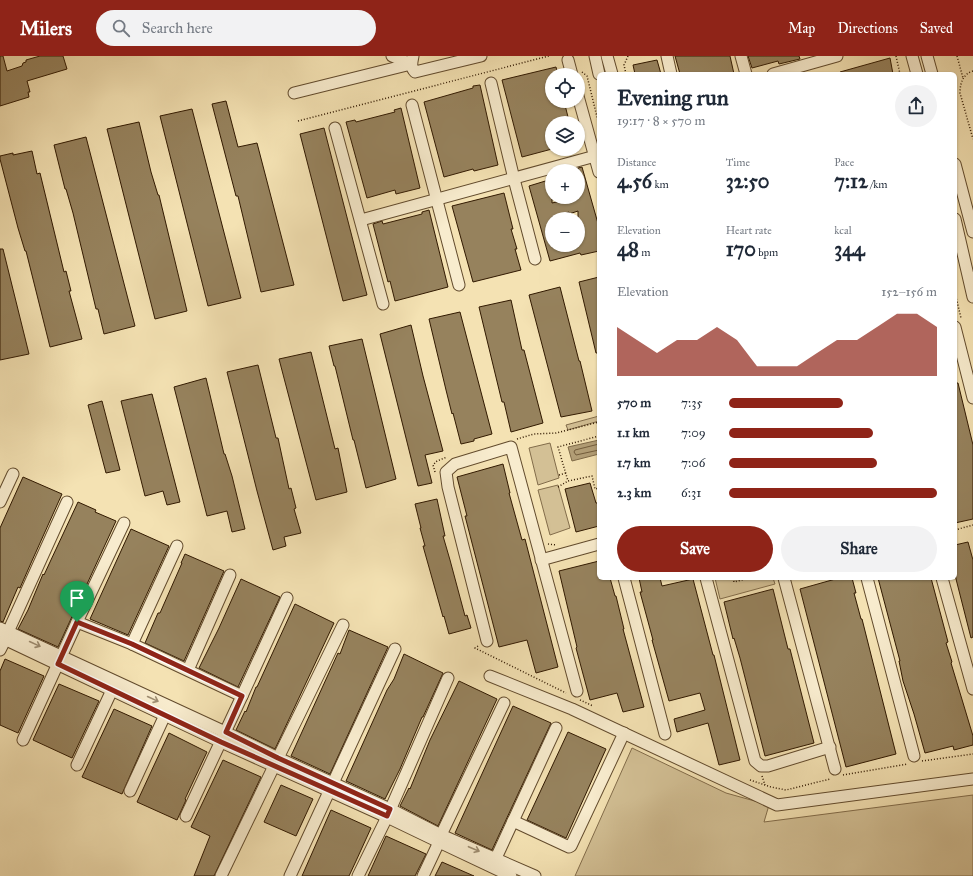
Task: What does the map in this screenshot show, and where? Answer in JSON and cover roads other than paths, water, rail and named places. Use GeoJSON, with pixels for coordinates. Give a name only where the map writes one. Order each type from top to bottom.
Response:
{"type":"FeatureCollection","features":[{"type":"Feature","properties":{"kind":"street"},"geometry":{"type":"LineString","coordinates":[[392,56],[412,60]]}},
{"type":"Feature","properties":{"kind":"street"},"geometry":{"type":"LineString","coordinates":[[412,60],[412,69],[415,72],[481,56]]}},
{"type":"Feature","properties":{"kind":"street"},"geometry":{"type":"LineString","coordinates":[[595,56],[599,72]]}},
{"type":"Feature","properties":{"kind":"street"},"geometry":{"type":"LineString","coordinates":[[607,56],[611,72]]}},
{"type":"Feature","properties":{"kind":"street"},"geometry":{"type":"LineString","coordinates":[[666,56],[670,72]]}},
{"type":"Feature","properties":{"kind":"street"},"geometry":{"type":"LineString","coordinates":[[741,56],[745,72]]}},
{"type":"Feature","properties":{"kind":"street"},"geometry":{"type":"LineString","coordinates":[[779,72],[816,59],[837,56]]}},
{"type":"Feature","properties":{"kind":"street"},"geometry":{"type":"LineString","coordinates":[[912,56],[916,72]]}},
{"type":"Feature","properties":{"kind":"street"},"geometry":{"type":"LineString","coordinates":[[927,56],[931,72]]}},
{"type":"Feature","properties":{"kind":"street"},"geometry":{"type":"LineString","coordinates":[[294,93],[412,60]]}},
{"type":"Feature","properties":{"kind":"street"},"geometry":{"type":"LineString","coordinates":[[568,60],[573,68]]}},
{"type":"Feature","properties":{"kind":"street"},"geometry":{"type":"LineString","coordinates":[[491,83],[535,259]]}},
{"type":"Feature","properties":{"kind":"street"},"geometry":{"type":"LineString","coordinates":[[412,105],[459,285]]}},
{"type":"Feature","properties":{"kind":"street"},"geometry":{"type":"LineString","coordinates":[[361,220],[437,198],[597,156],[582,108]]}},
{"type":"Feature","properties":{"kind":"street"},"geometry":{"type":"LineString","coordinates":[[335,128],[383,304]]}},
{"type":"Feature","properties":{"kind":"street"},"geometry":{"type":"LineString","coordinates":[[957,172],[973,232]]}},
{"type":"Feature","properties":{"kind":"street"},"geometry":{"type":"LineString","coordinates":[[957,228],[973,297]]}},
{"type":"Feature","properties":{"kind":"street"},"geometry":{"type":"LineString","coordinates":[[957,336],[973,398]]}},
{"type":"Feature","properties":{"kind":"street"},"geometry":{"type":"LineString","coordinates":[[487,641],[448,487],[446,472],[455,464],[511,447],[541,560],[573,694]]}},
{"type":"Feature","properties":{"kind":"street"},"geometry":{"type":"LineString","coordinates":[[0,502],[13,474]]}},
{"type":"Feature","properties":{"kind":"street"},"geometry":{"type":"LineString","coordinates":[[0,650],[3,634],[67,502]]}},
{"type":"Feature","properties":{"kind":"street"},"geometry":{"type":"LineString","coordinates":[[22,740],[124,523]]}},
{"type":"Feature","properties":{"kind":"street"},"geometry":{"type":"LineString","coordinates":[[541,560],[597,545]]}},
{"type":"Feature","properties":{"kind":"street"},"geometry":{"type":"LineString","coordinates":[[132,644],[177,546]]}},
{"type":"Feature","properties":{"kind":"street"},"geometry":{"type":"LineString","coordinates":[[188,670],[230,575]]}},
{"type":"Feature","properties":{"kind":"street"},"geometry":{"type":"LineString","coordinates":[[625,580],[665,734]]}},
{"type":"Feature","properties":{"kind":"street"},"geometry":{"type":"LineString","coordinates":[[707,580],[755,761],[761,766],[768,766],[830,747]]}},
{"type":"Feature","properties":{"kind":"street"},"geometry":{"type":"LineString","coordinates":[[785,580],[836,774]]}},
{"type":"Feature","properties":{"kind":"street"},"geometry":{"type":"LineString","coordinates":[[869,580],[914,760]]}},
{"type":"Feature","properties":{"kind":"street"},"geometry":{"type":"LineString","coordinates":[[943,580],[973,689]]}},
{"type":"Feature","properties":{"kind":"street"},"geometry":{"type":"LineString","coordinates":[[186,816],[287,598]]}},
{"type":"Feature","properties":{"kind":"street"},"geometry":{"type":"LineString","coordinates":[[77,622],[132,644],[242,696]]}},
{"type":"Feature","properties":{"kind":"street"},"geometry":{"type":"LineString","coordinates":[[221,876],[342,625]]}},
{"type":"Feature","properties":{"kind":"street"},"geometry":{"type":"LineString","coordinates":[[3,634],[388,813],[511,876]]}},
{"type":"Feature","properties":{"kind":"street"},"geometry":{"type":"LineString","coordinates":[[290,876],[395,649]]}},
{"type":"Feature","properties":{"kind":"street"},"geometry":{"type":"LineString","coordinates":[[60,660],[112,690],[165,715],[223,737]]}},
{"type":"Feature","properties":{"kind":"street"},"geometry":{"type":"LineString","coordinates":[[490,676],[572,709],[777,805],[973,779]]}},
{"type":"Feature","properties":{"kind":"street"},"geometry":{"type":"LineString","coordinates":[[358,876],[388,813],[448,678]]}},
{"type":"Feature","properties":{"kind":"street"},"geometry":{"type":"LineString","coordinates":[[78,766],[112,690]]}},
{"type":"Feature","properties":{"kind":"street"},"geometry":{"type":"LineString","coordinates":[[423,876],[504,704]]}},
{"type":"Feature","properties":{"kind":"street"},"geometry":{"type":"LineString","coordinates":[[130,792],[165,715]]}},
{"type":"Feature","properties":{"kind":"street"},"geometry":{"type":"LineString","coordinates":[[494,868],[513,821],[556,728]]}},
{"type":"Feature","properties":{"kind":"street"},"geometry":{"type":"LineString","coordinates":[[513,821],[569,847],[571,846],[624,733]]}},
{"type":"Feature","properties":{"kind":"street"},"geometry":{"type":"LineString","coordinates":[[494,868],[535,876]]}},
{"type":"Feature","properties":{"kind":"water"},"geometry":{"type":"Polygon","coordinates":[[[597,440],[597,455],[572,461],[568,447],[597,440]]]}}]}
